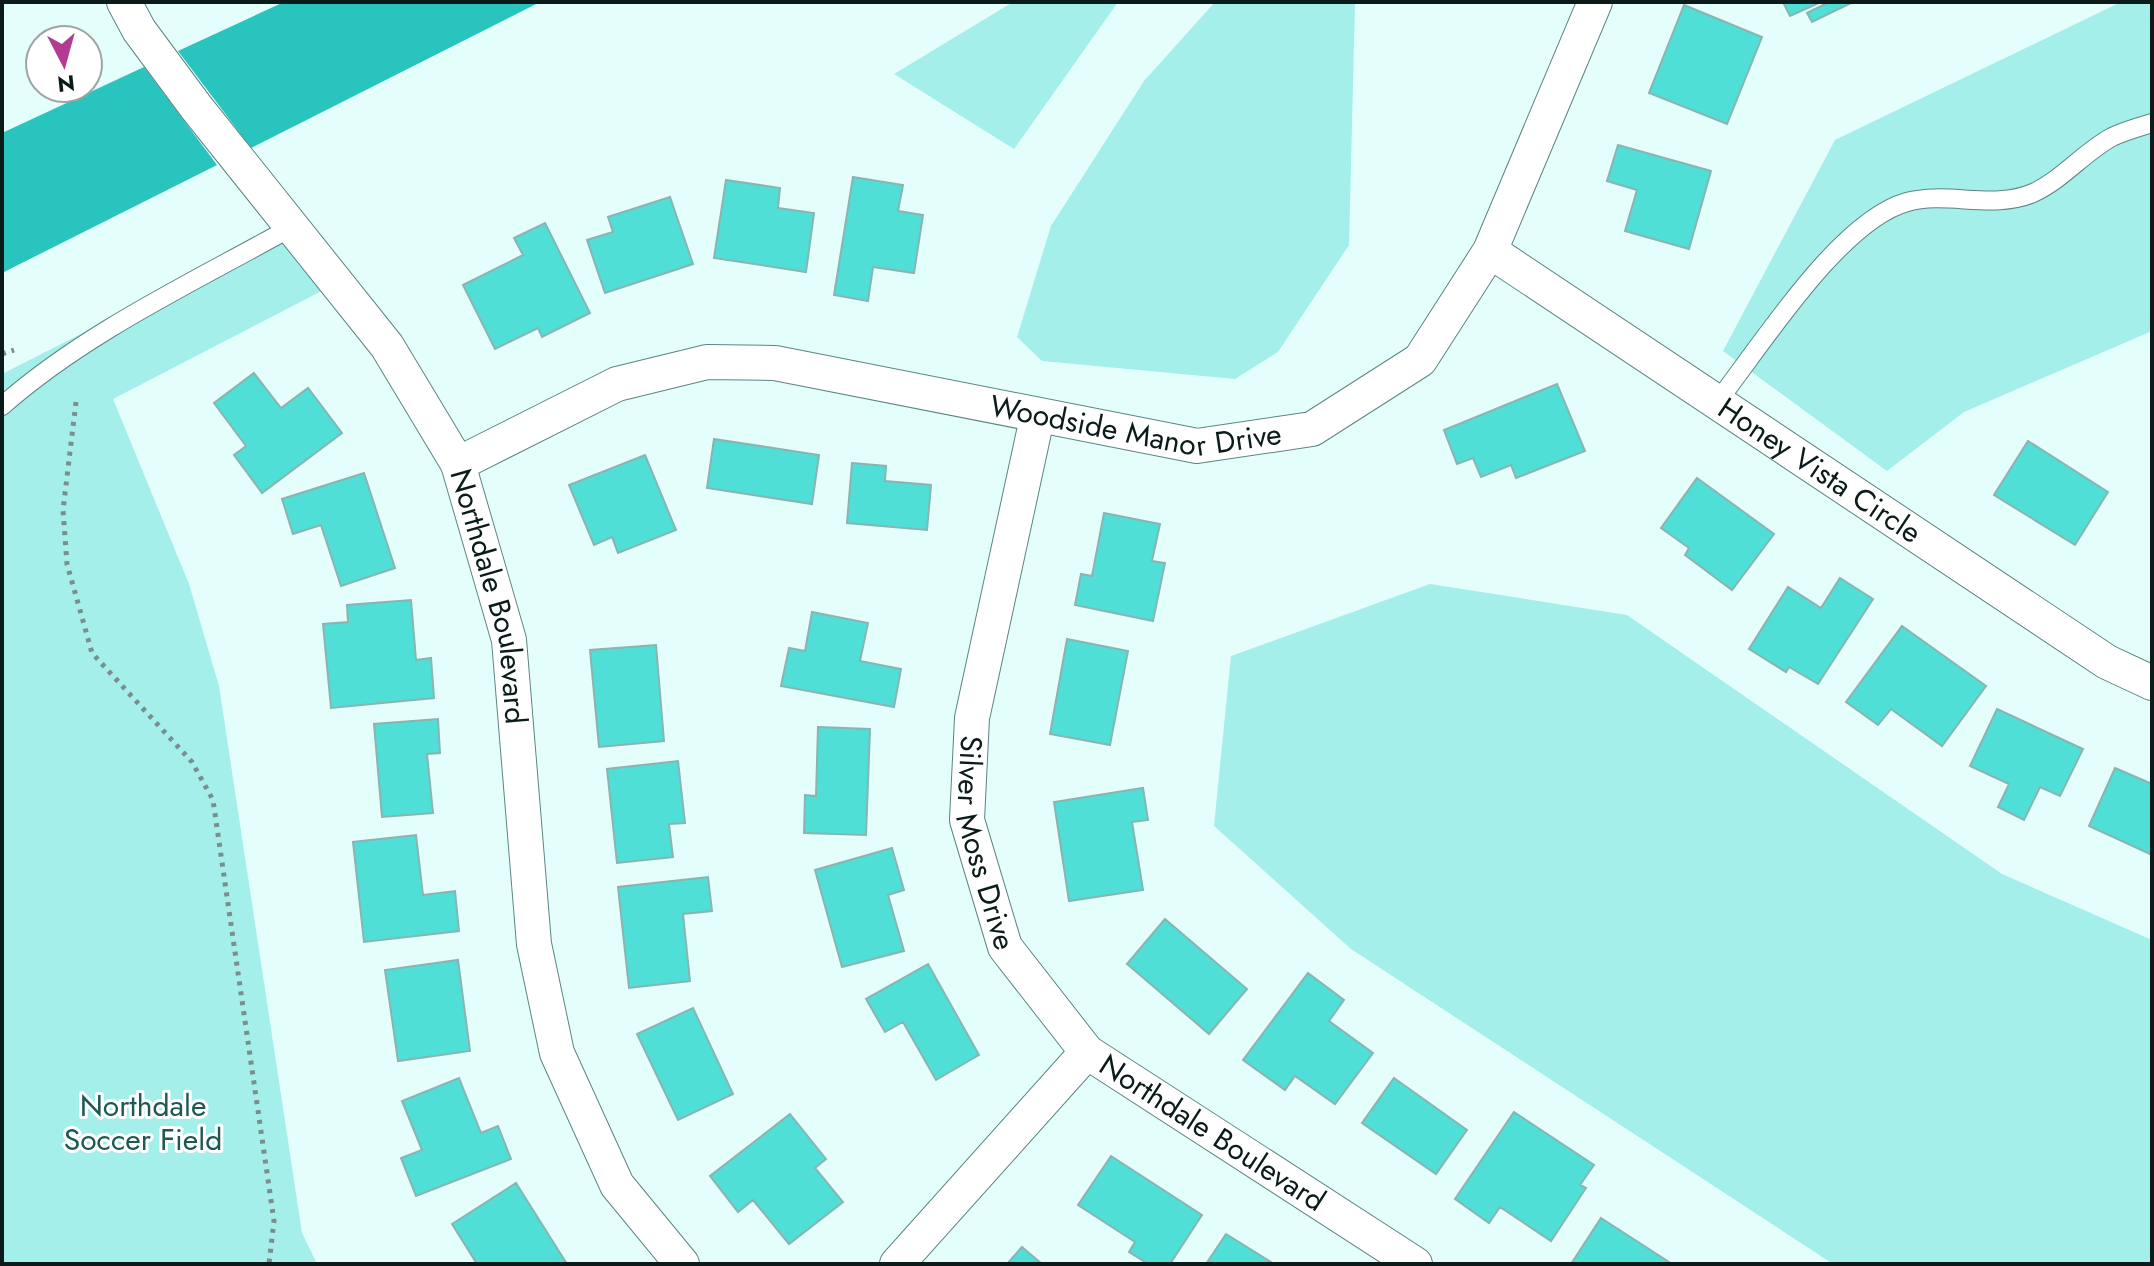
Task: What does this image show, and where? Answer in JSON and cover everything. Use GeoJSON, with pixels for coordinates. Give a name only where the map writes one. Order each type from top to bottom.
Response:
{"type":"FeatureCollection","features":[{"type":"Feature","properties":{"kind":"street","name":"Northdale Boulevard"},"geometry":{"type":"LineString","coordinates":[[124,2],[147,41],[290,228],[387,346],[458,464],[509,640],[534,944],[557,1053],[617,1185],[682,1264]]}},
{"type":"Feature","properties":{"kind":"street","name":"Woodside Manor Drive"},"geometry":{"type":"LineString","coordinates":[[458,464],[617,384],[707,362],[775,363],[1037,418],[1197,446],[1312,429],[1420,360],[1490,251],[1595,2]]}},
{"type":"Feature","properties":{"kind":"street","name":"Honey Vista Circle"},"geometry":{"type":"LineString","coordinates":[[1490,251],[2107,662],[2152,683]]}},
{"type":"Feature","properties":{"kind":"street","name":"Silver Moss Drive"},"geometry":{"type":"LineString","coordinates":[[1037,418],[972,718],[967,820],[1005,947],[1087,1052]]}},
{"type":"Feature","properties":{"kind":"street","name":"Northdale Boulevard"},"geometry":{"type":"LineString","coordinates":[[897,1264],[1087,1052],[1415,1264]]}},
{"type":"Feature","properties":{"kind":"lane"},"geometry":{"type":"LineString","coordinates":[[1717,402],[1821,268],[1865,223],[1904,203],[1929,198],[2014,199],[2034,192],[2112,137],[2152,123]]}},
{"type":"Feature","properties":{"kind":"lane"},"geometry":{"type":"LineString","coordinates":[[2,406],[38,374],[103,333],[290,228]]}},
{"type":"Feature","properties":{"kind":"path"},"geometry":{"type":"LineString","coordinates":[[2,354],[14,350]]}},
{"type":"Feature","properties":{"kind":"path"},"geometry":{"type":"LineString","coordinates":[[76,402],[63,510],[67,564],[92,653],[192,762],[213,800],[274,1221],[269,1264]]}},
{"type":"Feature","properties":{"kind":"green space"},"geometry":{"type":"Polygon","coordinates":[[[1013,2],[1118,2],[1014,149],[894,74],[1013,2]]]}},
{"type":"Feature","properties":{"kind":"green space"},"geometry":{"type":"Polygon","coordinates":[[[1215,2],[1355,2],[1349,245],[1278,352],[1235,379],[1042,361],[1017,337],[1051,226],[1144,81],[1215,2]]]}},
{"type":"Feature","properties":{"kind":"green space"},"geometry":{"type":"Polygon","coordinates":[[[2121,2],[2152,2],[2152,331],[1964,412],[1887,471],[1723,351],[1835,140],[2121,2]]]}},
{"type":"Feature","properties":{"kind":"green space","name":"Northdale Soccer Field"},"geometry":{"type":"Polygon","coordinates":[[[290,228],[335,284],[113,399],[189,584],[219,686],[302,1233],[317,1264],[2,1264],[2,374],[290,228]]]}},
{"type":"Feature","properties":{"kind":"green space"},"geometry":{"type":"Polygon","coordinates":[[[1430,584],[1627,615],[2002,874],[2152,940],[2152,1264],[1833,1264],[1351,949],[1214,826],[1231,656],[1430,584]]]}},
{"type":"Feature","properties":{"kind":"shaded area"},"geometry":{"type":"Polygon","coordinates":[[[284,2],[540,2],[251,148],[178,51],[284,2]]]}},
{"type":"Feature","properties":{"kind":"shaded area"},"geometry":{"type":"Polygon","coordinates":[[[144,67],[217,165],[2,273],[2,133],[64,104],[104,104],[104,86],[144,67]]]}},
{"type":"Feature","properties":{"kind":"building"},"geometry":{"type":"Polygon","coordinates":[[[1783,2],[1821,2],[1790,16],[1783,2]]]}},
{"type":"Feature","properties":{"kind":"building"},"geometry":{"type":"Polygon","coordinates":[[[1829,2],[1853,2],[1812,22],[1807,13],[1829,2]]]}},
{"type":"Feature","properties":{"kind":"building"},"geometry":{"type":"Polygon","coordinates":[[[1684,5],[1762,37],[1727,124],[1649,93],[1684,5]]]}},
{"type":"Feature","properties":{"kind":"building"},"geometry":{"type":"Polygon","coordinates":[[[1618,145],[1711,171],[1689,249],[1625,231],[1637,190],[1607,181],[1618,145]]]}},
{"type":"Feature","properties":{"kind":"building"},"geometry":{"type":"Polygon","coordinates":[[[853,177],[903,185],[898,211],[923,215],[914,273],[873,267],[868,301],[834,295],[853,177]]]}},
{"type":"Feature","properties":{"kind":"building"},"geometry":{"type":"Polygon","coordinates":[[[726,180],[780,188],[778,208],[814,213],[806,272],[714,258],[726,180]]]}},
{"type":"Feature","properties":{"kind":"building"},"geometry":{"type":"Polygon","coordinates":[[[670,197],[693,264],[605,293],[587,240],[613,232],[608,217],[670,197]]]}},
{"type":"Feature","properties":{"kind":"building"},"geometry":{"type":"Polygon","coordinates":[[[545,223],[590,313],[542,337],[538,328],[495,349],[463,285],[523,255],[514,238],[545,223]]]}},
{"type":"Feature","properties":{"kind":"building"},"geometry":{"type":"Polygon","coordinates":[[[254,373],[281,408],[308,388],[342,433],[262,493],[234,455],[246,446],[214,403],[254,373]]]}},
{"type":"Feature","properties":{"kind":"building"},"geometry":{"type":"Polygon","coordinates":[[[1557,384],[1585,451],[1516,478],[1511,465],[1481,477],[1473,458],[1457,464],[1444,430],[1557,384]]]}},
{"type":"Feature","properties":{"kind":"building"},"geometry":{"type":"Polygon","coordinates":[[[714,439],[819,455],[812,504],[707,488],[714,439]]]}},
{"type":"Feature","properties":{"kind":"building"},"geometry":{"type":"Polygon","coordinates":[[[2028,441],[2108,492],[2075,545],[1994,495],[2028,441]]]}},
{"type":"Feature","properties":{"kind":"building"},"geometry":{"type":"Polygon","coordinates":[[[645,455],[676,530],[618,553],[612,537],[594,545],[569,485],[645,455]]]}},
{"type":"Feature","properties":{"kind":"building"},"geometry":{"type":"Polygon","coordinates":[[[852,463],[886,466],[885,481],[931,485],[927,530],[847,523],[852,463]]]}},
{"type":"Feature","properties":{"kind":"building"},"geometry":{"type":"Polygon","coordinates":[[[364,473],[395,568],[341,586],[321,525],[293,534],[282,499],[364,473]]]}},
{"type":"Feature","properties":{"kind":"building"},"geometry":{"type":"Polygon","coordinates":[[[1697,478],[1774,534],[1732,590],[1685,555],[1689,548],[1661,528],[1697,478]]]}},
{"type":"Feature","properties":{"kind":"building"},"geometry":{"type":"Polygon","coordinates":[[[1104,513],[1160,524],[1152,561],[1165,563],[1153,621],[1075,605],[1081,574],[1092,576],[1104,513]]]}},
{"type":"Feature","properties":{"kind":"building"},"geometry":{"type":"Polygon","coordinates":[[[1840,578],[1873,599],[1818,684],[1789,667],[1786,672],[1749,649],[1788,587],[1821,608],[1840,578]]]}},
{"type":"Feature","properties":{"kind":"building"},"geometry":{"type":"Polygon","coordinates":[[[411,600],[416,660],[431,658],[434,698],[331,708],[323,624],[348,622],[347,605],[411,600]]]}},
{"type":"Feature","properties":{"kind":"building"},"geometry":{"type":"Polygon","coordinates":[[[812,612],[868,623],[860,661],[901,669],[894,707],[781,686],[789,648],[805,651],[812,612]]]}},
{"type":"Feature","properties":{"kind":"building"},"geometry":{"type":"Polygon","coordinates":[[[1902,626],[1986,686],[1942,746],[1891,709],[1878,725],[1846,702],[1902,626]]]}},
{"type":"Feature","properties":{"kind":"building"},"geometry":{"type":"Polygon","coordinates":[[[1067,639],[1128,651],[1110,745],[1050,734],[1067,639]]]}},
{"type":"Feature","properties":{"kind":"building"},"geometry":{"type":"Polygon","coordinates":[[[656,645],[664,741],[599,747],[590,650],[656,645]]]}},
{"type":"Feature","properties":{"kind":"building"},"geometry":{"type":"Polygon","coordinates":[[[1997,709],[2083,749],[2060,796],[2040,787],[2024,820],[1998,807],[2009,784],[1970,766],[1997,709]]]}},
{"type":"Feature","properties":{"kind":"building"},"geometry":{"type":"Polygon","coordinates":[[[438,719],[440,753],[427,754],[433,813],[382,817],[374,724],[438,719]]]}},
{"type":"Feature","properties":{"kind":"building"},"geometry":{"type":"Polygon","coordinates":[[[818,727],[870,729],[866,835],[804,833],[805,795],[816,796],[818,727]]]}},
{"type":"Feature","properties":{"kind":"building"},"geometry":{"type":"Polygon","coordinates":[[[678,761],[685,823],[669,824],[673,857],[617,863],[607,769],[678,761]]]}},
{"type":"Feature","properties":{"kind":"building"},"geometry":{"type":"Polygon","coordinates":[[[2115,768],[2152,784],[2152,855],[2089,826],[2115,768]]]}},
{"type":"Feature","properties":{"kind":"building"},"geometry":{"type":"Polygon","coordinates":[[[1143,788],[1148,820],[1132,822],[1143,890],[1069,901],[1054,802],[1143,788]]]}},
{"type":"Feature","properties":{"kind":"building"},"geometry":{"type":"Polygon","coordinates":[[[416,835],[423,895],[455,891],[459,931],[364,942],[353,842],[416,835]]]}},
{"type":"Feature","properties":{"kind":"building"},"geometry":{"type":"Polygon","coordinates":[[[892,848],[904,890],[888,895],[904,951],[842,967],[815,870],[892,848]]]}},
{"type":"Feature","properties":{"kind":"building"},"geometry":{"type":"Polygon","coordinates":[[[708,877],[712,911],[683,914],[690,981],[629,988],[618,887],[708,877]]]}},
{"type":"Feature","properties":{"kind":"building"},"geometry":{"type":"Polygon","coordinates":[[[1165,919],[1247,989],[1209,1034],[1127,964],[1165,919]]]}},
{"type":"Feature","properties":{"kind":"building"},"geometry":{"type":"Polygon","coordinates":[[[458,960],[470,1051],[398,1061],[385,970],[458,960]]]}},
{"type":"Feature","properties":{"kind":"building"},"geometry":{"type":"Polygon","coordinates":[[[928,964],[979,1055],[936,1080],[903,1022],[885,1032],[866,999],[928,964]]]}},
{"type":"Feature","properties":{"kind":"building"},"geometry":{"type":"Polygon","coordinates":[[[1308,973],[1344,1000],[1329,1021],[1373,1053],[1335,1104],[1295,1076],[1285,1090],[1243,1060],[1308,973]]]}},
{"type":"Feature","properties":{"kind":"building"},"geometry":{"type":"Polygon","coordinates":[[[693,1008],[733,1094],[678,1120],[637,1034],[693,1008]]]}},
{"type":"Feature","properties":{"kind":"building"},"geometry":{"type":"Polygon","coordinates":[[[459,1078],[481,1133],[498,1126],[511,1159],[416,1196],[401,1158],[422,1150],[402,1101],[459,1078]]]}},
{"type":"Feature","properties":{"kind":"building"},"geometry":{"type":"Polygon","coordinates":[[[1394,1078],[1467,1130],[1436,1174],[1362,1123],[1394,1078]]]}},
{"type":"Feature","properties":{"kind":"building"},"geometry":{"type":"Polygon","coordinates":[[[1514,1112],[1594,1165],[1580,1185],[1586,1188],[1551,1241],[1500,1207],[1489,1223],[1455,1199],[1514,1112]]]}},
{"type":"Feature","properties":{"kind":"building"},"geometry":{"type":"Polygon","coordinates":[[[790,1114],[826,1159],[815,1168],[843,1202],[789,1244],[753,1200],[738,1212],[710,1176],[790,1114]]]}},
{"type":"Feature","properties":{"kind":"building"},"geometry":{"type":"Polygon","coordinates":[[[1111,1156],[1202,1215],[1170,1264],[1148,1264],[1129,1252],[1135,1242],[1078,1205],[1111,1156]]]}},
{"type":"Feature","properties":{"kind":"building"},"geometry":{"type":"Polygon","coordinates":[[[516,1183],[567,1264],[477,1264],[452,1224],[516,1183]]]}},
{"type":"Feature","properties":{"kind":"building"},"geometry":{"type":"Polygon","coordinates":[[[1601,1218],[1672,1264],[1571,1264],[1601,1218]]]}},
{"type":"Feature","properties":{"kind":"building"},"geometry":{"type":"Polygon","coordinates":[[[1226,1234],[1274,1264],[1206,1264],[1226,1234]]]}},
{"type":"Feature","properties":{"kind":"building"},"geometry":{"type":"Polygon","coordinates":[[[1022,1247],[1042,1264],[1007,1264],[1022,1247]]]}}]}
